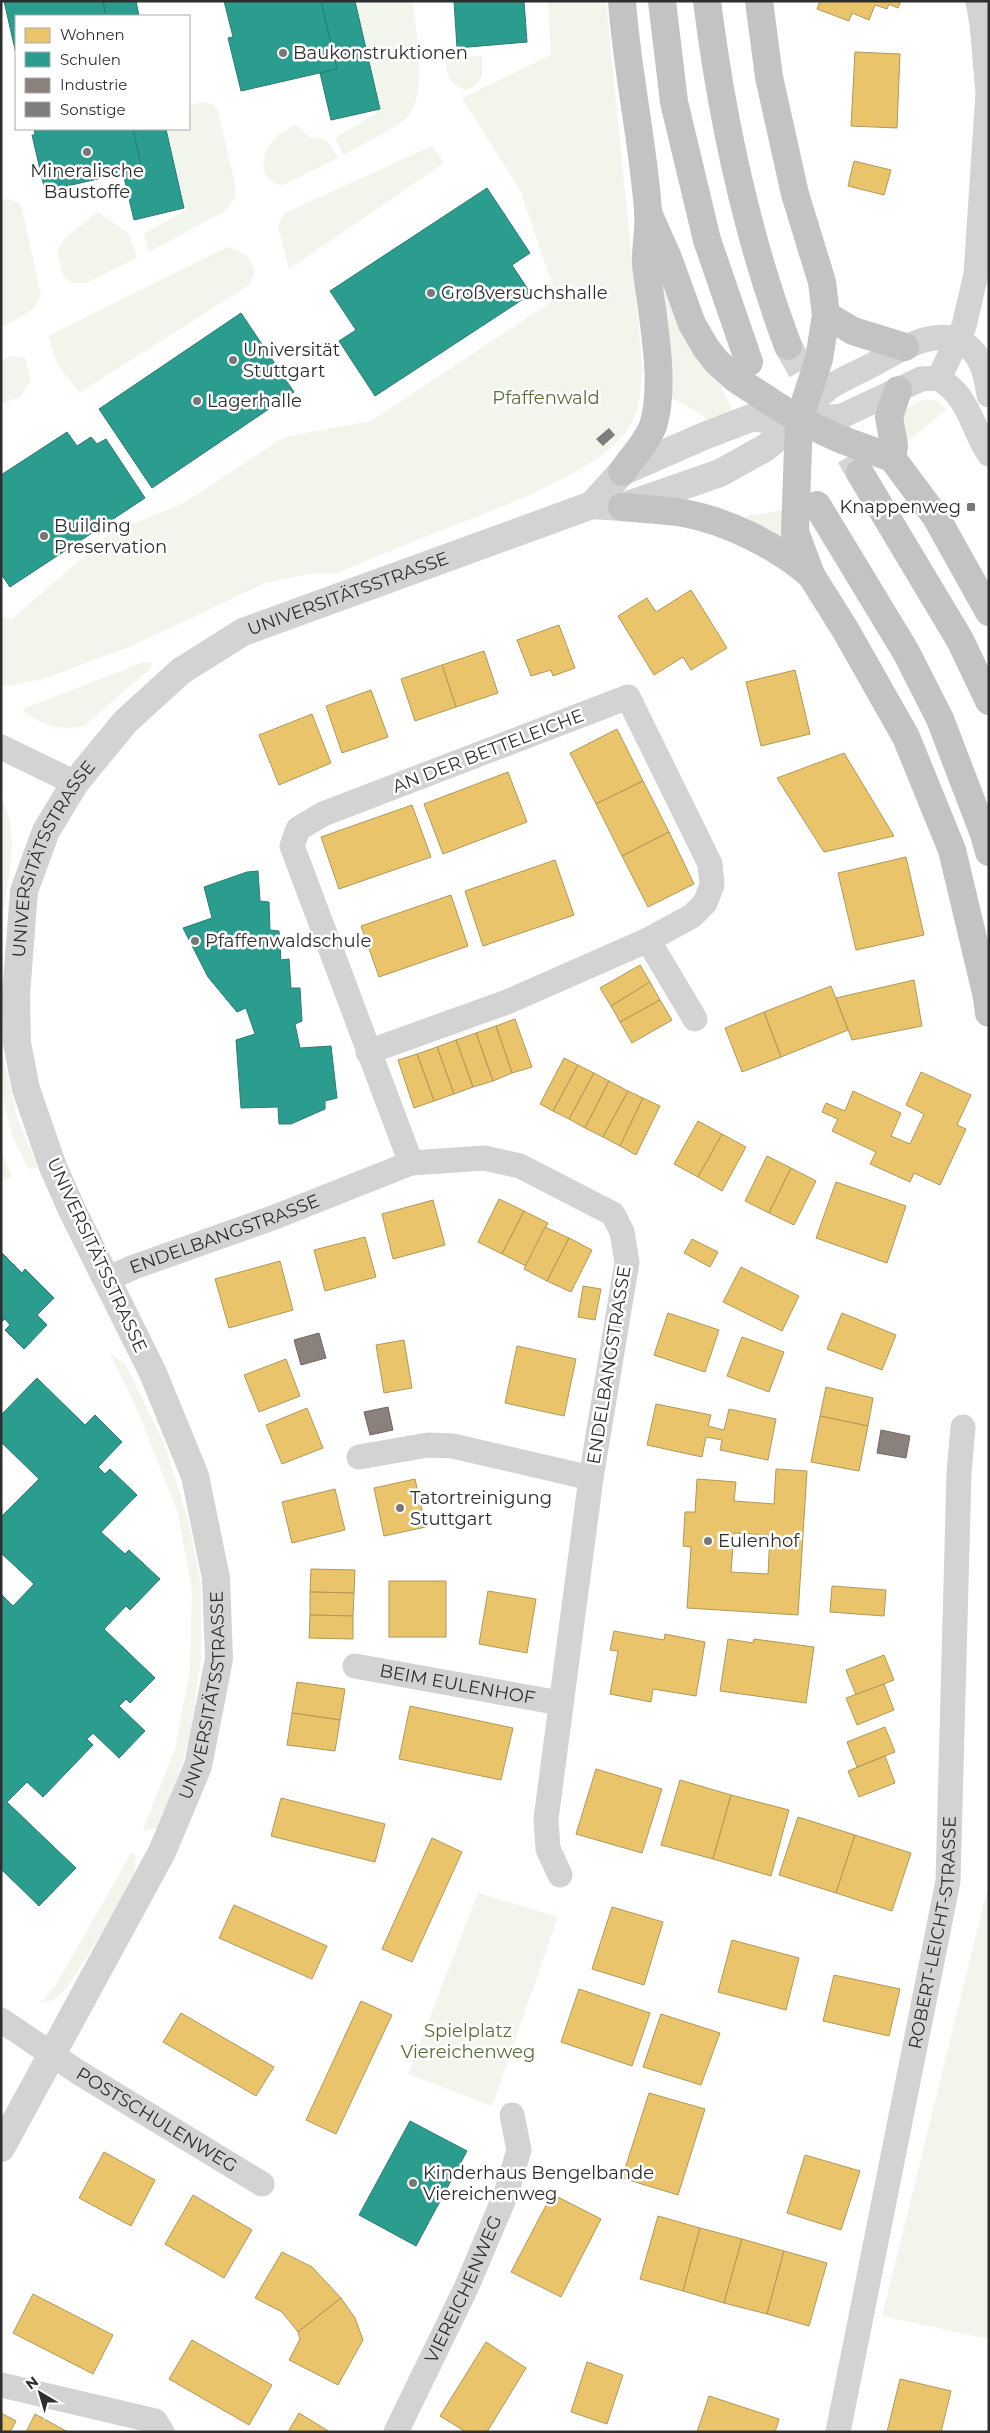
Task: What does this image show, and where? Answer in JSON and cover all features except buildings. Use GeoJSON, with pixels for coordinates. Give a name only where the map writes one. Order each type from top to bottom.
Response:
{"type":"FeatureCollection","features":[{"type":"Feature","properties":{"kind":"highway"},"geometry":{"type":"LineString","coordinates":[[622,1],[648,213],[646,261],[658,368],[658,402],[653,425],[646,442],[622,472]]}},
{"type":"Feature","properties":{"kind":"highway"},"geometry":{"type":"LineString","coordinates":[[662,1],[674,102],[706,240],[748,362]]}},
{"type":"Feature","properties":{"kind":"highway"},"geometry":{"type":"LineString","coordinates":[[707,1],[725,118],[741,195],[766,288],[788,346]]}},
{"type":"Feature","properties":{"kind":"highway"},"geometry":{"type":"LineString","coordinates":[[759,1],[769,77],[795,194],[822,282],[826,315],[819,359],[798,420],[795,532],[811,575],[846,631],[906,737],[952,850],[987,997],[989,1013]]}},
{"type":"Feature","properties":{"kind":"highway"},"geometry":{"type":"LineString","coordinates":[[648,213],[668,258],[692,324],[706,348],[736,379],[798,420],[840,439],[892,458],[909,478],[936,517],[989,612]]}},
{"type":"Feature","properties":{"kind":"highway"},"geometry":{"type":"LineString","coordinates":[[826,315],[853,331],[904,347]]}},
{"type":"Feature","properties":{"kind":"highway"},"geometry":{"type":"LineString","coordinates":[[892,458],[894,446],[890,416],[920,382]]}},
{"type":"Feature","properties":{"kind":"highway"},"geometry":{"type":"LineString","coordinates":[[860,474],[960,640],[989,701]]}},
{"type":"Feature","properties":{"kind":"highway"},"geometry":{"type":"LineString","coordinates":[[817,505],[906,652],[940,719],[984,834],[989,852]]}},
{"type":"Feature","properties":{"kind":"highway"},"geometry":{"type":"LineString","coordinates":[[622,507],[684,513],[733,529],[758,539],[794,561],[811,575]]}},
{"type":"Feature","properties":{"kind":"highway"},"geometry":{"type":"LineString","coordinates":[[906,652],[938,684],[989,797]]}},
{"type":"Feature","properties":{"kind":"street"},"geometry":{"type":"LineString","coordinates":[[978,1],[988,93],[985,162],[976,274],[967,318],[958,341],[920,382],[956,394],[965,406],[989,454]]}},
{"type":"Feature","properties":{"kind":"street","name":"UNIVERSITÄTSSTRASSE"},"geometry":{"type":"LineString","coordinates":[[1,2148],[162,1852],[198,1766],[219,1658],[216,1578],[195,1476],[153,1373],[105,1280],[54,1167],[26,1089],[17,1043],[16,995],[24,892],[46,831],[75,782],[125,722],[181,671],[243,632],[592,505],[622,507],[720,473],[765,448],[798,420],[828,388],[904,347],[919,341],[939,337],[958,341]]}},
{"type":"Feature","properties":{"kind":"street"},"geometry":{"type":"LineString","coordinates":[[958,341],[969,347],[978,358],[985,371],[989,395]]}},
{"type":"Feature","properties":{"kind":"street","name":"UNIVERSITÄTSSTRASSE"},"geometry":{"type":"LineString","coordinates":[[592,505],[622,472],[751,418],[798,420],[842,416],[920,382]]}},
{"type":"Feature","properties":{"kind":"street","name":"AN DER BETTELEICHE"},"geometry":{"type":"LineString","coordinates":[[368,1052],[507,1002],[648,940],[692,916],[705,903],[712,885],[710,864],[628,697],[323,814],[298,829],[292,846],[368,1052],[411,1162]]}},
{"type":"Feature","properties":{"kind":"street"},"geometry":{"type":"LineString","coordinates":[[1,747],[75,782]]}},
{"type":"Feature","properties":{"kind":"street"},"geometry":{"type":"LineString","coordinates":[[648,940],[695,1019]]}},
{"type":"Feature","properties":{"kind":"street","name":"ENDELBANGSTRASSE"},"geometry":{"type":"LineString","coordinates":[[105,1280],[134,1267],[275,1217],[411,1162],[484,1158],[520,1166],[613,1214],[622,1232],[627,1262],[591,1478],[546,1819],[548,1849],[560,1875]]}},
{"type":"Feature","properties":{"kind":"street","name":"ROBERT-LEICHT-STRASSE"},"geometry":{"type":"LineString","coordinates":[[838,2432],[948,1881],[959,1474],[963,1427]]}},
{"type":"Feature","properties":{"kind":"street"},"geometry":{"type":"LineString","coordinates":[[359,1457],[428,1445],[453,1446],[591,1478]]}},
{"type":"Feature","properties":{"kind":"street","name":"BEIM EULENHOF"},"geometry":{"type":"LineString","coordinates":[[355,1666],[560,1703]]}},
{"type":"Feature","properties":{"kind":"street"},"geometry":{"type":"LineString","coordinates":[[1,2020],[52,2054]]}},
{"type":"Feature","properties":{"kind":"street","name":"POSTSCHULENWEG"},"geometry":{"type":"LineString","coordinates":[[52,2054],[262,2184]]}},
{"type":"Feature","properties":{"kind":"street","name":"VIEREICHENWEG"},"geometry":{"type":"LineString","coordinates":[[396,2432],[467,2286],[506,2194],[519,2150],[512,2115]]}},
{"type":"Feature","properties":{"kind":"street"},"geometry":{"type":"LineString","coordinates":[[1,2385],[155,2421],[162,2432]]}},
{"type":"Feature","properties":{"kind":"green space"},"geometry":{"type":"Polygon","coordinates":[[[356,1],[413,1],[418,47],[419,81],[417,97],[412,110],[404,120],[390,130],[344,155],[335,138],[381,110],[356,1]]]}},
{"type":"Feature","properties":{"kind":"green space","name":"Pfaffenwald"},"geometry":{"type":"Polygon","coordinates":[[[548,1],[606,1],[643,371],[638,406],[630,426],[617,442],[598,458],[574,473],[495,510],[337,573],[309,574],[265,583],[134,645],[43,679],[1,687],[1,616],[12,619],[112,532],[184,503],[284,437],[371,421],[557,298],[520,190],[462,98],[551,55],[548,1]]]}},
{"type":"Feature","properties":{"kind":"green space"},"geometry":{"type":"Polygon","coordinates":[[[482,56],[482,73],[477,84],[466,90],[452,82],[448,74],[446,58],[482,56]]]}},
{"type":"Feature","properties":{"kind":"green space"},"geometry":{"type":"Polygon","coordinates":[[[204,102],[212,104],[218,111],[236,189],[234,200],[225,211],[149,252],[144,234],[186,210],[167,130],[190,130],[190,105],[204,102]]]}},
{"type":"Feature","properties":{"kind":"green space"},"geometry":{"type":"Polygon","coordinates":[[[295,124],[309,137],[327,140],[338,158],[283,185],[274,183],[265,173],[264,159],[270,144],[275,138],[295,124]]]}},
{"type":"Feature","properties":{"kind":"green space"},"geometry":{"type":"Polygon","coordinates":[[[432,146],[444,163],[289,269],[278,225],[285,213],[432,146]]]}},
{"type":"Feature","properties":{"kind":"green space"},"geometry":{"type":"Polygon","coordinates":[[[7,199],[18,202],[22,209],[41,295],[34,309],[1,328],[1,200],[7,199]]]}},
{"type":"Feature","properties":{"kind":"green space"},"geometry":{"type":"Polygon","coordinates":[[[98,212],[128,233],[137,258],[86,283],[73,283],[63,276],[57,251],[64,239],[98,212]]]}},
{"type":"Feature","properties":{"kind":"green space"},"geometry":{"type":"Polygon","coordinates":[[[228,247],[247,255],[255,271],[249,285],[79,393],[58,365],[48,336],[228,247]]]}},
{"type":"Feature","properties":{"kind":"green space"},"geometry":{"type":"Polygon","coordinates":[[[661,266],[674,307],[699,364],[719,380],[733,413],[708,424],[703,415],[670,397],[655,270],[661,266]]]}},
{"type":"Feature","properties":{"kind":"green space"},"geometry":{"type":"Polygon","coordinates":[[[10,356],[25,358],[31,380],[20,397],[1,404],[1,361],[10,356]]]}},
{"type":"Feature","properties":{"kind":"green space"},"geometry":{"type":"Polygon","coordinates":[[[921,400],[935,400],[947,409],[904,444],[899,429],[906,409],[921,400]]]}},
{"type":"Feature","properties":{"kind":"green space"},"geometry":{"type":"Polygon","coordinates":[[[784,510],[786,541],[746,520],[747,516],[784,510]]]}},
{"type":"Feature","properties":{"kind":"green space"},"geometry":{"type":"Polygon","coordinates":[[[144,662],[151,663],[151,668],[84,726],[67,728],[52,726],[24,712],[25,708],[144,662]]]}},
{"type":"Feature","properties":{"kind":"green space"},"geometry":{"type":"Polygon","coordinates":[[[1,797],[11,828],[12,844],[1,924],[1,797]]]}},
{"type":"Feature","properties":{"kind":"green space"},"geometry":{"type":"Polygon","coordinates":[[[1,1048],[18,1121],[38,1167],[28,1169],[12,1134],[1,1094],[1,1048]]]}},
{"type":"Feature","properties":{"kind":"green space"},"geometry":{"type":"Polygon","coordinates":[[[1,1151],[12,1176],[1,1182],[1,1151]]]}},
{"type":"Feature","properties":{"kind":"green space"},"geometry":{"type":"Polygon","coordinates":[[[110,1354],[125,1363],[165,1446],[188,1519],[201,1584],[201,1658],[190,1736],[176,1783],[158,1828],[143,1830],[175,1749],[190,1671],[192,1590],[178,1513],[134,1402],[110,1354]]]}},
{"type":"Feature","properties":{"kind":"green space"},"geometry":{"type":"Polygon","coordinates":[[[132,1852],[136,1857],[134,1874],[104,1929],[67,1988],[53,2000],[41,2003],[56,1985],[132,1852]]]}},
{"type":"Feature","properties":{"kind":"green space"},"geometry":{"type":"Polygon","coordinates":[[[989,1883],[989,2339],[882,2316],[989,1883]]]}},
{"type":"Feature","properties":{"kind":"green space","name":"Spielplatz Viereichenweg"},"geometry":{"type":"Polygon","coordinates":[[[478,1893],[558,1917],[492,2106],[408,2074],[478,1893]]]}},
{"type":"Feature","properties":{"kind":"tunnel"},"geometry":{"type":"LineString","coordinates":[[788,346],[860,473]]}},
{"type":"Feature","properties":{"kind":"place","name":"Baukonstruktionen"},"geometry":{"type":"Point","coordinates":[283,53]}},
{"type":"Feature","properties":{"kind":"place","name":"Mineralische Baustoffe"},"geometry":{"type":"Point","coordinates":[87,152]}},
{"type":"Feature","properties":{"kind":"place","name":"Großversuchshalle"},"geometry":{"type":"Point","coordinates":[431,293]}},
{"type":"Feature","properties":{"kind":"place","name":"Universität Stuttgart"},"geometry":{"type":"Point","coordinates":[233,360]}},
{"type":"Feature","properties":{"kind":"place","name":"Lagerhalle"},"geometry":{"type":"Point","coordinates":[197,401]}},
{"type":"Feature","properties":{"kind":"place","name":"Knappenweg"},"geometry":{"type":"Point","coordinates":[971,507]}},
{"type":"Feature","properties":{"kind":"place","name":"Building Preservation"},"geometry":{"type":"Point","coordinates":[44,536]}},
{"type":"Feature","properties":{"kind":"place","name":"Pfaffenwaldschule"},"geometry":{"type":"Point","coordinates":[195,941]}},
{"type":"Feature","properties":{"kind":"place","name":"Tatortreinigung Stuttgart"},"geometry":{"type":"Point","coordinates":[400,1508]}},
{"type":"Feature","properties":{"kind":"place","name":"Eulenhof"},"geometry":{"type":"Point","coordinates":[708,1541]}},
{"type":"Feature","properties":{"kind":"place","name":"Kinderhaus Bengelbande Viereichenweg"},"geometry":{"type":"Point","coordinates":[413,2183]}}]}
